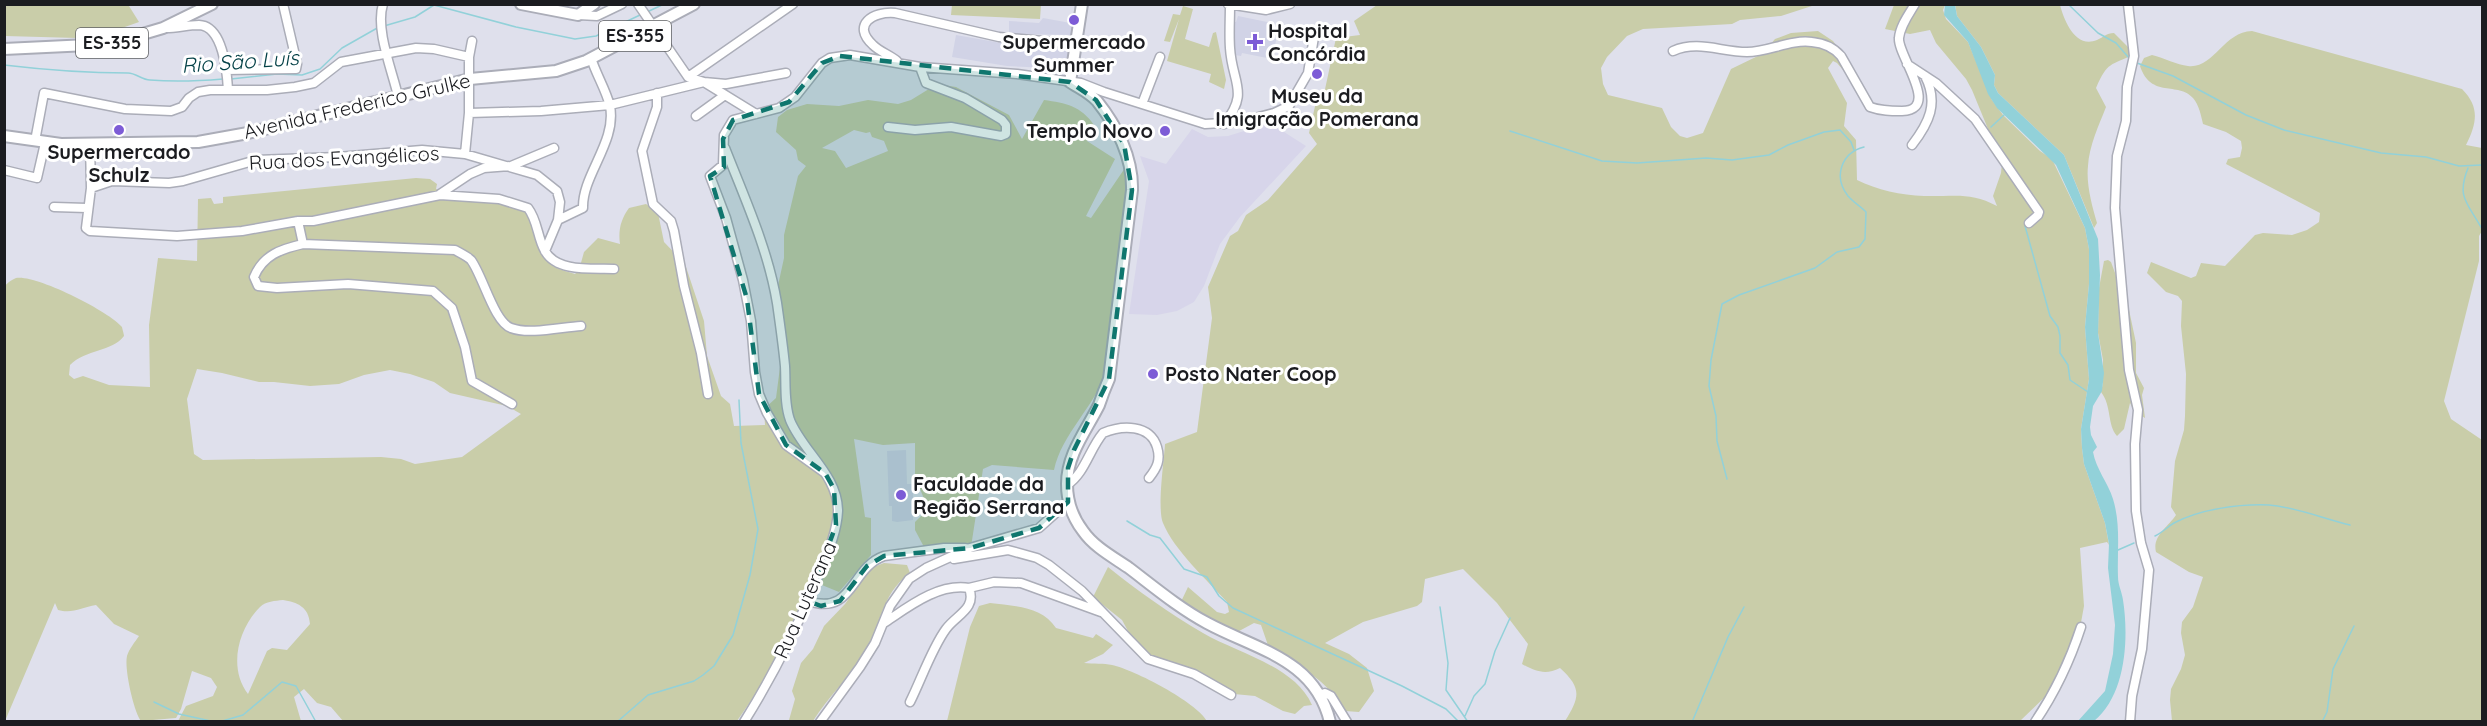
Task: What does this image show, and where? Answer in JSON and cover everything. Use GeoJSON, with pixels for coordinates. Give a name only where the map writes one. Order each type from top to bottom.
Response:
{"type":"FeatureCollection","features":[{"type":"Feature","properties":{"kind":"main road","name":"ES-355"},"geometry":{"type":"LineString","coordinates":[[4,49],[109,44],[163,28],[212,4]]}},
{"type":"Feature","properties":{"kind":"main road","name":"ES-355"},"geometry":{"type":"LineString","coordinates":[[521,4],[578,15],[594,4]]}},
{"type":"Feature","properties":{"kind":"main road","name":"Avenida Frederico Grulke"},"geometry":{"type":"LineString","coordinates":[[4,136],[40,142],[90,144],[198,142],[248,133],[470,79],[556,71],[591,58],[651,23],[694,4]]}},
{"type":"Feature","properties":{"kind":"main road"},"geometry":{"type":"LineString","coordinates":[[1082,4],[1070,82],[1096,100],[1124,144],[1132,175],[1126,248],[1109,379],[1074,450],[1068,468],[1068,502],[1076,521],[1094,543],[1184,609],[1291,664],[1312,682],[1327,709],[1330,722]]}},
{"type":"Feature","properties":{"kind":"street"},"geometry":{"type":"LineString","coordinates":[[227,72],[292,71],[296,69],[297,64],[283,4]]}},
{"type":"Feature","properties":{"kind":"street"},"geometry":{"type":"LineString","coordinates":[[383,4],[380,18],[382,31],[398,96]]}},
{"type":"Feature","properties":{"kind":"street"},"geometry":{"type":"LineString","coordinates":[[578,15],[597,16],[622,4]]}},
{"type":"Feature","properties":{"kind":"street"},"geometry":{"type":"LineString","coordinates":[[688,77],[793,4]]}},
{"type":"Feature","properties":{"kind":"street"},"geometry":{"type":"LineString","coordinates":[[1224,124],[1235,110],[1239,93],[1230,50],[1229,5],[1266,10],[1290,4]]}},
{"type":"Feature","properties":{"kind":"street"},"geometry":{"type":"LineString","coordinates":[[1673,51],[1686,45],[1746,52],[1808,42],[1821,44],[1836,50],[1841,56],[1868,104],[1884,111],[1907,110],[1917,103],[1919,87],[1900,50],[1899,36],[1915,4]]}},
{"type":"Feature","properties":{"kind":"street"},"geometry":{"type":"LineString","coordinates":[[2128,4],[2134,56],[2127,93],[2126,121],[2117,156],[2115,208],[2130,380],[2137,398],[2138,410],[2135,444],[2136,511],[2141,543],[2150,570],[2142,650],[2132,696],[2130,722]]}},
{"type":"Feature","properties":{"kind":"street"},"geometry":{"type":"LineString","coordinates":[[640,7],[688,77],[704,82],[726,84],[786,73]]}},
{"type":"Feature","properties":{"kind":"street"},"geometry":{"type":"LineString","coordinates":[[902,65],[872,45],[864,32],[864,25],[868,19],[884,12],[895,13],[999,37],[1076,44]]}},
{"type":"Feature","properties":{"kind":"street"},"geometry":{"type":"LineString","coordinates":[[163,28],[201,25],[209,28],[218,39],[227,72],[228,87]]}},
{"type":"Feature","properties":{"kind":"street"},"geometry":{"type":"LineString","coordinates":[[825,473],[786,445],[767,413],[759,394],[747,299],[726,218],[710,176],[723,165],[723,142],[726,130],[733,120],[779,108],[795,97],[822,63],[830,58],[850,55],[902,65],[1017,74],[1081,83],[1104,93],[1207,119],[1212,124],[1224,124],[1260,117],[1289,105],[1308,73],[1314,37]]}},
{"type":"Feature","properties":{"kind":"street"},"geometry":{"type":"LineString","coordinates":[[465,154],[469,113],[469,57],[472,41]]}},
{"type":"Feature","properties":{"kind":"street"},"geometry":{"type":"LineString","coordinates":[[4,170],[37,178],[44,93],[96,104],[148,111],[171,111],[182,107],[198,92],[228,87],[267,90],[314,83],[341,62],[388,53],[416,48],[434,49],[469,57]]}},
{"type":"Feature","properties":{"kind":"street"},"geometry":{"type":"LineString","coordinates":[[1143,101],[1160,57]]}},
{"type":"Feature","properties":{"kind":"street"},"geometry":{"type":"LineString","coordinates":[[545,251],[558,219],[583,208],[594,169],[603,151],[610,127],[610,105],[591,58]]}},
{"type":"Feature","properties":{"kind":"street"},"geometry":{"type":"LineString","coordinates":[[1906,64],[1925,75],[1981,126],[2039,212],[2029,223]]}},
{"type":"Feature","properties":{"kind":"street"},"geometry":{"type":"LineString","coordinates":[[888,128],[915,130],[951,127],[1001,136],[1006,134],[1006,125],[1002,120],[965,98],[926,83],[920,67]]}},
{"type":"Feature","properties":{"kind":"street"},"geometry":{"type":"LineString","coordinates":[[1912,145],[1927,125],[1931,110],[1931,90],[1925,75]]}},
{"type":"Feature","properties":{"kind":"street"},"geometry":{"type":"LineString","coordinates":[[469,113],[541,111],[610,105],[704,82],[756,114]]}},
{"type":"Feature","properties":{"kind":"street"},"geometry":{"type":"LineString","coordinates":[[657,93],[657,107],[642,151],[654,204],[670,221],[675,231],[684,286],[702,353],[708,394]]}},
{"type":"Feature","properties":{"kind":"street"},"geometry":{"type":"LineString","coordinates":[[696,116],[725,94]]}},
{"type":"Feature","properties":{"kind":"street","name":"Rua Luterana"},"geometry":{"type":"LineString","coordinates":[[723,142],[771,272],[785,365],[789,417],[798,438],[825,473],[834,489],[838,509],[830,547],[808,601],[763,691],[744,722]]}},
{"type":"Feature","properties":{"kind":"street"},"geometry":{"type":"LineString","coordinates":[[90,144],[90,188],[86,228],[90,231],[177,236],[242,231],[298,221],[313,221],[440,195],[499,199],[528,208],[537,225],[545,251],[555,261],[571,267],[614,270]]}},
{"type":"Feature","properties":{"kind":"street"},"geometry":{"type":"LineString","coordinates":[[440,195],[470,174],[484,168],[511,166],[554,148]]}},
{"type":"Feature","properties":{"kind":"street","name":"Rua dos Evangélicos"},"geometry":{"type":"LineString","coordinates":[[90,188],[112,181],[169,183],[183,181],[256,160],[338,157],[422,150],[465,154],[537,175],[557,191],[560,202],[558,219]]}},
{"type":"Feature","properties":{"kind":"street"},"geometry":{"type":"LineString","coordinates":[[54,207],[87,208]]}},
{"type":"Feature","properties":{"kind":"street"},"geometry":{"type":"LineString","coordinates":[[298,221],[303,244]]}},
{"type":"Feature","properties":{"kind":"street"},"geometry":{"type":"LineString","coordinates":[[512,404],[472,381],[465,347],[452,309],[433,291],[348,284],[277,288],[258,286],[254,277],[260,264],[284,248],[303,244],[455,250],[470,258],[484,282],[498,316],[509,328],[525,331],[581,326]]}},
{"type":"Feature","properties":{"kind":"street"},"geometry":{"type":"LineString","coordinates":[[1067,485],[1077,478],[1092,448],[1103,433],[1126,428],[1148,432],[1154,439],[1159,454],[1158,462],[1149,478]]}},
{"type":"Feature","properties":{"kind":"street"},"geometry":{"type":"LineString","coordinates":[[820,722],[860,667],[875,642],[898,592],[909,579],[941,560],[970,548],[1039,528],[1068,502]]}},
{"type":"Feature","properties":{"kind":"street"},"geometry":{"type":"LineString","coordinates":[[808,601],[821,606],[840,601],[867,566],[875,559],[884,556],[944,548],[970,548]]}},
{"type":"Feature","properties":{"kind":"street"},"geometry":{"type":"LineString","coordinates":[[941,560],[1008,550],[1025,553],[1049,565],[1082,591],[1148,659],[1194,674],[1231,695]]}},
{"type":"Feature","properties":{"kind":"street"},"geometry":{"type":"LineString","coordinates":[[883,624],[923,598],[957,587],[969,588],[994,582],[1022,583],[1102,613]]}},
{"type":"Feature","properties":{"kind":"street"},"geometry":{"type":"LineString","coordinates":[[910,702],[946,629],[972,601],[969,588]]}},
{"type":"Feature","properties":{"kind":"street"},"geometry":{"type":"LineString","coordinates":[[2035,722],[2071,659],[2081,627]]}},
{"type":"Feature","properties":{"kind":"street"},"geometry":{"type":"LineString","coordinates":[[1320,695],[1325,693],[1331,696],[1347,722]]}},
{"type":"Feature","properties":{"kind":"street"},"geometry":{"type":"LineString","coordinates":[[1321,722],[1327,709]]}},
{"type":"Feature","properties":{"kind":"highlighted area"},"geometry":{"type":"Polygon","coordinates":[[[840,56],[1070,82],[1096,100],[1124,144],[1132,190],[1109,379],[1074,450],[1068,468],[1068,502],[1054,516],[1039,528],[970,548],[884,556],[867,566],[840,601],[821,606],[808,601],[836,525],[834,489],[825,473],[786,445],[759,394],[747,299],[710,176],[724,167],[723,139],[733,120],[789,102],[822,63],[840,56]]]}},
{"type":"Feature","properties":{"kind":"shaded area","name":"Hospital Concórdia"},"geometry":{"type":"Polygon","coordinates":[[[1238,16],[1277,24],[1275,31],[1278,31],[1273,55],[1268,55],[1267,58],[1242,53],[1241,56],[1235,55],[1232,22],[1236,22],[1238,16]]]}},
{"type":"Feature","properties":{"kind":"shaded area"},"geometry":{"type":"Polygon","coordinates":[[[1043,18],[1076,24],[1074,35],[1009,34],[1009,21],[1039,23],[1043,18]]]}},
{"type":"Feature","properties":{"kind":"shaded area"},"geometry":{"type":"Polygon","coordinates":[[[956,35],[1007,44],[1069,45],[1069,69],[1007,66],[952,57],[956,35]]]}},
{"type":"Feature","properties":{"kind":"shaded area"},"geometry":{"type":"Polygon","coordinates":[[[1270,123],[1306,146],[1240,217],[1220,244],[1204,286],[1194,302],[1177,311],[1157,315],[1129,314],[1149,181],[1140,156],[1166,164],[1192,129],[1208,137],[1228,136],[1270,123]]]}},
{"type":"Feature","properties":{"kind":"shaded area","name":"Faculdade da Região Serrana"},"geometry":{"type":"Polygon","coordinates":[[[906,450],[907,484],[913,484],[913,520],[897,522],[892,521],[892,506],[889,506],[887,451],[906,450]]]}},
{"type":"Feature","properties":{"kind":"green space"},"geometry":{"type":"Polygon","coordinates":[[[1955,4],[2060,5],[2064,18],[2077,37],[2089,42],[2114,33],[2135,54],[2111,65],[2096,88],[2106,107],[2092,143],[2088,166],[2091,202],[2097,223],[2094,228],[2064,155],[1998,93],[1994,85],[1995,75],[1981,47],[1957,16],[1955,4]]]}},
{"type":"Feature","properties":{"kind":"green space"},"geometry":{"type":"Polygon","coordinates":[[[4,5],[125,5],[129,6],[139,22],[105,34],[77,38],[5,36],[4,5]]]}},
{"type":"Feature","properties":{"kind":"green space"},"geometry":{"type":"Polygon","coordinates":[[[952,5],[1041,5],[1040,19],[951,15],[952,5]]]}},
{"type":"Feature","properties":{"kind":"green space"},"geometry":{"type":"Polygon","coordinates":[[[1377,5],[1815,5],[1781,16],[1740,20],[1732,24],[1643,29],[1627,36],[1607,57],[1601,68],[1603,84],[1608,95],[1662,108],[1671,127],[1680,136],[1687,138],[1703,133],[1731,69],[1762,54],[1775,39],[1791,33],[1818,31],[1833,41],[1856,72],[1850,78],[1833,61],[1828,68],[1847,103],[1844,126],[1856,140],[1857,180],[1873,187],[1898,193],[1978,198],[1997,206],[1993,196],[2002,163],[1966,79],[1936,43],[1930,30],[1910,34],[1885,29],[1894,5],[1945,5],[1943,10],[1946,19],[1968,42],[1992,100],[2003,115],[2040,151],[2052,159],[2085,228],[2089,249],[2085,327],[2089,379],[2081,429],[2082,448],[2084,464],[2105,523],[2109,545],[2107,542],[2080,548],[2084,606],[2080,628],[2051,691],[2020,721],[1565,721],[1576,699],[1572,681],[1560,668],[1541,672],[1522,664],[1528,644],[1497,603],[1463,569],[1425,579],[1422,602],[1417,606],[1363,622],[1325,643],[1349,654],[1367,668],[1374,691],[1359,712],[1345,711],[1321,682],[1270,651],[1261,625],[1254,623],[1228,637],[1178,608],[1188,587],[1217,612],[1225,614],[1229,612],[1227,602],[1175,544],[1161,516],[1165,444],[1197,432],[1212,318],[1208,287],[1230,236],[1238,231],[1246,215],[1268,200],[1317,144],[1309,133],[1318,93],[1324,94],[1336,38],[1360,35],[1354,21],[1377,5]]]}},
{"type":"Feature","properties":{"kind":"green space"},"geometry":{"type":"Polygon","coordinates":[[[1183,6],[1193,9],[1185,39],[1209,47],[1213,33],[1216,32],[1226,80],[1224,89],[1209,82],[1211,74],[1167,61],[1179,19],[1170,42],[1164,41],[1173,14],[1180,15],[1183,6]]]}},
{"type":"Feature","properties":{"kind":"green space"},"geometry":{"type":"Polygon","coordinates":[[[2252,31],[2462,89],[2472,102],[2475,115],[2473,130],[2466,145],[2482,148],[2482,231],[2479,236],[2479,261],[2444,401],[2451,419],[2482,440],[2482,721],[2172,721],[2171,689],[2185,655],[2181,633],[2182,622],[2193,607],[2203,577],[2189,572],[2156,552],[2158,536],[2176,515],[2171,507],[2175,461],[2184,430],[2186,374],[2181,326],[2182,301],[2178,296],[2166,292],[2147,273],[2151,262],[2191,278],[2196,276],[2201,263],[2225,266],[2255,235],[2263,233],[2292,235],[2307,230],[2319,222],[2320,213],[2226,164],[2228,159],[2240,157],[2241,141],[2226,132],[2203,124],[2193,98],[2180,90],[2151,83],[2140,66],[2144,58],[2152,55],[2188,66],[2197,65],[2212,57],[2233,37],[2252,31]]]}},
{"type":"Feature","properties":{"kind":"green space"},"geometry":{"type":"Polygon","coordinates":[[[937,84],[956,87],[1009,115],[1022,139],[1044,100],[1066,104],[1078,110],[1094,125],[1087,141],[1115,159],[1086,216],[1091,218],[1127,165],[1129,187],[1106,372],[1094,397],[1064,444],[1054,470],[992,465],[983,469],[971,547],[924,547],[915,530],[915,522],[923,514],[926,504],[915,476],[915,443],[883,445],[854,439],[865,517],[871,518],[871,555],[839,592],[817,583],[759,689],[737,721],[343,721],[331,707],[317,703],[304,689],[294,697],[301,721],[178,721],[186,706],[213,696],[217,687],[211,678],[192,671],[181,709],[176,718],[141,721],[130,690],[126,662],[129,651],[139,636],[114,624],[96,605],[63,611],[58,610],[55,603],[5,721],[4,287],[11,281],[16,278],[25,278],[71,295],[103,312],[122,327],[124,336],[119,341],[84,356],[70,365],[69,375],[74,379],[83,376],[109,385],[150,387],[149,325],[158,258],[197,261],[198,199],[211,198],[214,204],[223,203],[223,197],[416,178],[430,179],[437,184],[436,189],[442,192],[497,195],[520,204],[530,218],[546,260],[555,267],[575,274],[579,270],[584,252],[598,238],[620,244],[619,234],[626,212],[629,208],[646,204],[658,213],[664,242],[685,264],[704,321],[707,356],[721,396],[730,404],[734,426],[765,425],[764,409],[776,398],[782,352],[774,304],[784,258],[784,235],[798,176],[806,166],[798,160],[796,150],[776,132],[778,117],[787,110],[807,104],[839,106],[868,100],[898,104],[911,100],[937,84]],[[854,130],[822,148],[835,151],[846,168],[888,151],[884,141],[872,137],[870,132],[854,130]],[[197,369],[187,399],[194,454],[203,460],[381,457],[401,459],[415,464],[462,457],[521,414],[507,406],[450,393],[434,382],[390,370],[364,375],[339,384],[310,386],[259,382],[197,369]],[[283,600],[268,602],[252,616],[241,637],[238,649],[238,673],[248,694],[267,651],[272,648],[287,650],[310,624],[305,609],[301,606],[283,600]]]}},
{"type":"Feature","properties":{"kind":"green space"},"geometry":{"type":"Polygon","coordinates":[[[2108,260],[2125,291],[2136,343],[2136,373],[2144,388],[2142,395],[2145,418],[2134,411],[2130,403],[2124,429],[2117,436],[2112,426],[2107,403],[2101,392],[2103,360],[2098,333],[2099,288],[2104,261],[2108,260]]]}},
{"type":"Feature","properties":{"kind":"green space"},"geometry":{"type":"Polygon","coordinates":[[[884,563],[907,565],[910,573],[900,582],[887,601],[870,643],[858,663],[813,721],[774,722],[789,720],[795,699],[792,691],[801,663],[813,649],[824,626],[845,604],[871,568],[884,563]]]}},
{"type":"Feature","properties":{"kind":"green space"},"geometry":{"type":"Polygon","coordinates":[[[1108,567],[1154,602],[1190,625],[1279,670],[1293,680],[1312,705],[1304,706],[1295,714],[1283,711],[1255,696],[1234,694],[1215,681],[1139,651],[1122,620],[1093,597],[1108,567]]]}},
{"type":"Feature","properties":{"kind":"green space"},"geometry":{"type":"Polygon","coordinates":[[[990,603],[1035,611],[1043,615],[1056,628],[1093,638],[1096,634],[1113,645],[1103,654],[1084,663],[1112,665],[1149,680],[1191,705],[1207,721],[947,721],[970,627],[979,606],[990,603]]]}},
{"type":"Feature","properties":{"kind":"water"},"geometry":{"type":"Polygon","coordinates":[[[1945,5],[1955,5],[1957,16],[1981,47],[1995,75],[1994,85],[1998,93],[2064,155],[2098,239],[2100,275],[2098,333],[2104,373],[2102,391],[2093,406],[2090,427],[2097,447],[2093,452],[2111,493],[2115,509],[2118,528],[2118,580],[2123,600],[2126,631],[2119,681],[2105,710],[2094,721],[2078,721],[2105,691],[2113,654],[2115,625],[2108,568],[2109,544],[2105,523],[2084,464],[2082,448],[2081,429],[2089,379],[2085,327],[2089,249],[2085,228],[2056,165],[1997,108],[1988,94],[1968,42],[1944,15],[1945,5]]]}},
{"type":"Feature","properties":{"kind":"waterway","name":"Rio São Luís"},"geometry":{"type":"LineString","coordinates":[[647,12],[664,4]]}},
{"type":"Feature","properties":{"kind":"waterway"},"geometry":{"type":"LineString","coordinates":[[2068,4],[2098,33],[2116,43],[2129,58]]}},
{"type":"Feature","properties":{"kind":"waterway","name":"Rio São Luís"},"geometry":{"type":"LineString","coordinates":[[384,26],[415,17],[434,5],[516,27],[575,39],[596,36],[640,15]]}},
{"type":"Feature","properties":{"kind":"waterway","name":"Rio São Luís"},"geometry":{"type":"LineString","coordinates":[[231,79],[277,74],[302,75],[320,69],[342,48],[379,27]]}},
{"type":"Feature","properties":{"kind":"waterway"},"geometry":{"type":"LineString","coordinates":[[2137,63],[2173,76],[2246,115],[2284,130],[2381,153],[2426,157],[2459,166],[2482,165]]}},
{"type":"Feature","properties":{"kind":"waterway","name":"Rio São Luís"},"geometry":{"type":"LineString","coordinates":[[4,65],[66,71],[128,73],[147,80],[159,81],[223,79]]}},
{"type":"Feature","properties":{"kind":"waterway"},"geometry":{"type":"LineString","coordinates":[[1991,127],[2004,115]]}},
{"type":"Feature","properties":{"kind":"waterway"},"geometry":{"type":"LineString","coordinates":[[1510,131],[1602,161],[1637,163],[1706,158],[1732,160],[1769,155],[1788,145],[1824,132],[1840,130],[1851,142],[1854,150]]}},
{"type":"Feature","properties":{"kind":"waterway"},"geometry":{"type":"LineString","coordinates":[[1727,479],[1717,441],[1716,416],[1709,386],[1711,360],[1722,304],[1739,295],[1815,268],[1837,252],[1859,247],[1865,239],[1866,212],[1843,189],[1840,174],[1845,160],[1856,150],[1864,147]]}},
{"type":"Feature","properties":{"kind":"waterway"},"geometry":{"type":"LineString","coordinates":[[2468,168],[2463,194],[2482,229]]}},
{"type":"Feature","properties":{"kind":"waterway"},"geometry":{"type":"LineString","coordinates":[[2025,226],[2050,316],[2058,327],[2060,353],[2068,365],[2070,380],[2088,392]]}},
{"type":"Feature","properties":{"kind":"waterway"},"geometry":{"type":"LineString","coordinates":[[617,722],[648,695],[694,681],[703,675],[714,666],[733,635],[750,575],[758,529],[741,443],[739,400]]}},
{"type":"Feature","properties":{"kind":"waterway"},"geometry":{"type":"LineString","coordinates":[[2155,536],[2174,523],[2196,514],[2245,505],[2279,506],[2350,525]]}},
{"type":"Feature","properties":{"kind":"waterway"},"geometry":{"type":"LineString","coordinates":[[1127,521],[1150,535],[1160,538],[1184,569],[1207,577],[1219,596],[1233,608],[1402,686],[1446,709],[1459,722]]}},
{"type":"Feature","properties":{"kind":"waterway"},"geometry":{"type":"LineString","coordinates":[[2118,550],[2134,543]]}},
{"type":"Feature","properties":{"kind":"waterway"},"geometry":{"type":"LineString","coordinates":[[1440,607],[1448,663],[1446,690],[1468,722]]}},
{"type":"Feature","properties":{"kind":"waterway"},"geometry":{"type":"LineString","coordinates":[[1692,722],[1728,637],[1744,607]]}},
{"type":"Feature","properties":{"kind":"waterway"},"geometry":{"type":"LineString","coordinates":[[1465,716],[1474,696],[1485,684],[1495,651],[1510,618]]}},
{"type":"Feature","properties":{"kind":"waterway"},"geometry":{"type":"LineString","coordinates":[[2322,722],[2327,712],[2333,669],[2354,626]]}},
{"type":"Feature","properties":{"kind":"waterway"},"geometry":{"type":"LineString","coordinates":[[219,722],[243,715],[282,682],[296,686],[316,722]]}},
{"type":"Feature","properties":{"kind":"waterway"},"geometry":{"type":"LineString","coordinates":[[154,702],[179,714],[215,722]]}},
{"type":"Feature","properties":{"kind":"place","name":"Supermercado Summer"},"geometry":{"type":"Point","coordinates":[1074,20]}},
{"type":"Feature","properties":{"kind":"place","name":"Hospital Concórdia"},"geometry":{"type":"Point","coordinates":[1255,42]}},
{"type":"Feature","properties":{"kind":"place","name":"Museu da Imigração Pomerana"},"geometry":{"type":"Point","coordinates":[1317,74]}},
{"type":"Feature","properties":{"kind":"place","name":"Supermercado Schulz"},"geometry":{"type":"Point","coordinates":[119,130]}},
{"type":"Feature","properties":{"kind":"place","name":"Templo Novo"},"geometry":{"type":"Point","coordinates":[1165,131]}},
{"type":"Feature","properties":{"kind":"place","name":"Posto Nater Coop"},"geometry":{"type":"Point","coordinates":[1153,374]}},
{"type":"Feature","properties":{"kind":"place","name":"Faculdade da Região Serrana"},"geometry":{"type":"Point","coordinates":[901,495]}}]}
